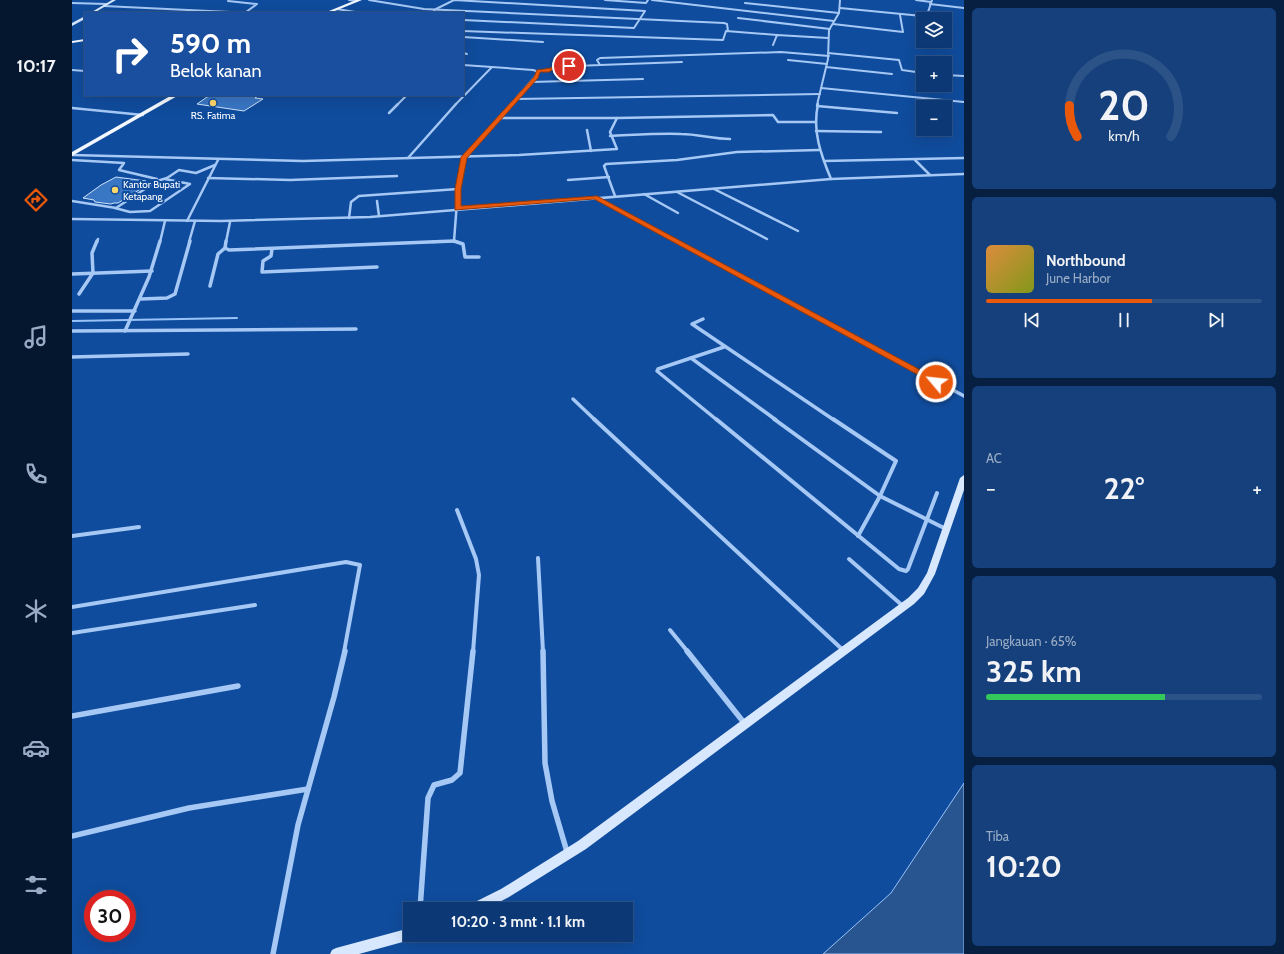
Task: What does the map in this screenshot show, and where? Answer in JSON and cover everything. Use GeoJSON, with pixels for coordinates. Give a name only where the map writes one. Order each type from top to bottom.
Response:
{"type":"FeatureCollection","features":[{"type":"Feature","properties":{"kind":"main road"},"geometry":{"type":"LineString","coordinates":[[327,12],[358,1]]}},
{"type":"Feature","properties":{"kind":"main road"},"geometry":{"type":"LineString","coordinates":[[72,42],[84,40]]}},
{"type":"Feature","properties":{"kind":"main road"},"geometry":{"type":"LineString","coordinates":[[72,155],[174,96]]}},
{"type":"Feature","properties":{"kind":"street"},"geometry":{"type":"LineString","coordinates":[[94,12],[114,0]]}},
{"type":"Feature","properties":{"kind":"street"},"geometry":{"type":"LineString","coordinates":[[349,0],[358,1]]}},
{"type":"Feature","properties":{"kind":"street"},"geometry":{"type":"LineString","coordinates":[[369,0],[434,10],[724,23],[726,24],[728,31]]}},
{"type":"Feature","properties":{"kind":"street"},"geometry":{"type":"LineString","coordinates":[[434,10],[455,0],[643,10]]}},
{"type":"Feature","properties":{"kind":"street"},"geometry":{"type":"LineString","coordinates":[[605,0],[646,3]]}},
{"type":"Feature","properties":{"kind":"street"},"geometry":{"type":"LineString","coordinates":[[628,38],[640,19],[648,0]]}},
{"type":"Feature","properties":{"kind":"street"},"geometry":{"type":"LineString","coordinates":[[652,0],[834,21]]}},
{"type":"Feature","properties":{"kind":"street"},"geometry":{"type":"LineString","coordinates":[[831,179],[818,150],[816,122],[817,106],[828,64],[828,38],[832,24],[840,8],[840,0]]}},
{"type":"Feature","properties":{"kind":"street"},"geometry":{"type":"LineString","coordinates":[[916,0],[964,8]]}},
{"type":"Feature","properties":{"kind":"street"},"geometry":{"type":"LineString","coordinates":[[228,1],[257,4],[246,12]]}},
{"type":"Feature","properties":{"kind":"street"},"geometry":{"type":"LineString","coordinates":[[840,8],[926,15],[931,2]]}},
{"type":"Feature","properties":{"kind":"street"},"geometry":{"type":"LineString","coordinates":[[72,3],[251,12]]}},
{"type":"Feature","properties":{"kind":"street"},"geometry":{"type":"LineString","coordinates":[[746,3],[838,13]]}},
{"type":"Feature","properties":{"kind":"street"},"geometry":{"type":"LineString","coordinates":[[550,15],[553,6]]}},
{"type":"Feature","properties":{"kind":"street"},"geometry":{"type":"LineString","coordinates":[[337,9],[355,12]]}},
{"type":"Feature","properties":{"kind":"street"},"geometry":{"type":"LineString","coordinates":[[832,24],[902,32],[900,14]]}},
{"type":"Feature","properties":{"kind":"street"},"geometry":{"type":"LineString","coordinates":[[72,25],[84,18]]}},
{"type":"Feature","properties":{"kind":"street"},"geometry":{"type":"LineString","coordinates":[[738,18],[830,29]]}},
{"type":"Feature","properties":{"kind":"street"},"geometry":{"type":"LineString","coordinates":[[464,20],[634,28]]}},
{"type":"Feature","properties":{"kind":"street"},"geometry":{"type":"LineString","coordinates":[[464,31],[628,38],[724,40],[724,32],[728,31],[828,38]]}},
{"type":"Feature","properties":{"kind":"street"},"geometry":{"type":"LineString","coordinates":[[773,45],[777,35]]}},
{"type":"Feature","properties":{"kind":"street"},"geometry":{"type":"LineString","coordinates":[[464,37],[543,42]]}},
{"type":"Feature","properties":{"kind":"street"},"geometry":{"type":"LineString","coordinates":[[600,65],[597,60],[600,58],[787,52],[899,60],[902,70],[916,71]]}},
{"type":"Feature","properties":{"kind":"street"},"geometry":{"type":"LineString","coordinates":[[788,60],[828,64]]}},
{"type":"Feature","properties":{"kind":"street"},"geometry":{"type":"LineString","coordinates":[[464,65],[548,71],[553,67],[682,62]]}},
{"type":"Feature","properties":{"kind":"street"},"geometry":{"type":"LineString","coordinates":[[464,95],[492,67]]}},
{"type":"Feature","properties":{"kind":"street"},"geometry":{"type":"LineString","coordinates":[[826,67],[892,74]]}},
{"type":"Feature","properties":{"kind":"street"},"geometry":{"type":"LineString","coordinates":[[72,70],[84,71]]}},
{"type":"Feature","properties":{"kind":"street"},"geometry":{"type":"LineString","coordinates":[[454,242],[458,189],[464,157],[539,73],[539,71]]}},
{"type":"Feature","properties":{"kind":"street"},"geometry":{"type":"LineString","coordinates":[[952,75],[964,76]]}},
{"type":"Feature","properties":{"kind":"street"},"geometry":{"type":"LineString","coordinates":[[531,82],[643,79]]}},
{"type":"Feature","properties":{"kind":"street"},"geometry":{"type":"LineString","coordinates":[[822,88],[964,102]]}},
{"type":"Feature","properties":{"kind":"street"},"geometry":{"type":"LineString","coordinates":[[516,99],[820,94]]}},
{"type":"Feature","properties":{"kind":"street"},"geometry":{"type":"LineString","coordinates":[[388,113],[406,96]]}},
{"type":"Feature","properties":{"kind":"street"},"geometry":{"type":"LineString","coordinates":[[408,158],[463,96]]}},
{"type":"Feature","properties":{"kind":"street"},"geometry":{"type":"LineString","coordinates":[[817,106],[897,113]]}},
{"type":"Feature","properties":{"kind":"street"},"geometry":{"type":"LineString","coordinates":[[72,108],[143,115]]}},
{"type":"Feature","properties":{"kind":"street"},"geometry":{"type":"LineString","coordinates":[[498,118],[617,118],[773,115],[778,122],[816,122]]}},
{"type":"Feature","properties":{"kind":"street"},"geometry":{"type":"LineString","coordinates":[[72,155],[303,162],[591,151],[617,149],[610,136],[610,129],[617,118]]}},
{"type":"Feature","properties":{"kind":"street"},"geometry":{"type":"LineString","coordinates":[[587,130],[591,151]]}},
{"type":"Feature","properties":{"kind":"street"},"geometry":{"type":"LineString","coordinates":[[816,131],[880,132]]}},
{"type":"Feature","properties":{"kind":"street"},"geometry":{"type":"LineString","coordinates":[[610,136],[680,134],[710,136],[714,139],[730,139]]}},
{"type":"Feature","properties":{"kind":"street"},"geometry":{"type":"LineString","coordinates":[[615,196],[604,166],[606,164],[677,160],[732,153],[818,150]]}},
{"type":"Feature","properties":{"kind":"street"},"geometry":{"type":"LineString","coordinates":[[824,161],[964,158]]}},
{"type":"Feature","properties":{"kind":"street"},"geometry":{"type":"LineString","coordinates":[[72,160],[124,163],[125,164],[119,170],[155,178],[157,181]]}},
{"type":"Feature","properties":{"kind":"street"},"geometry":{"type":"LineString","coordinates":[[187,221],[218,160]]}},
{"type":"Feature","properties":{"kind":"street"},"geometry":{"type":"LineString","coordinates":[[915,160],[930,175]]}},
{"type":"Feature","properties":{"kind":"street"},"geometry":{"type":"LineString","coordinates":[[112,208],[120,206],[157,181],[165,179],[178,171],[196,173],[215,165]]}},
{"type":"Feature","properties":{"kind":"street"},"geometry":{"type":"LineString","coordinates":[[72,219],[230,222],[349,218],[457,208],[831,179],[964,174]]}},
{"type":"Feature","properties":{"kind":"street"},"geometry":{"type":"LineString","coordinates":[[208,178],[290,180],[397,176]]}},
{"type":"Feature","properties":{"kind":"street"},"geometry":{"type":"LineString","coordinates":[[568,180],[609,177]]}},
{"type":"Feature","properties":{"kind":"street"},"geometry":{"type":"LineString","coordinates":[[72,201],[130,212],[150,211],[170,196],[190,184],[165,179]]}},
{"type":"Feature","properties":{"kind":"street"},"geometry":{"type":"LineString","coordinates":[[349,218],[351,202],[359,196],[458,189]]}},
{"type":"Feature","properties":{"kind":"street"},"geometry":{"type":"LineString","coordinates":[[714,189],[798,232]]}},
{"type":"Feature","properties":{"kind":"street"},"geometry":{"type":"LineString","coordinates":[[676,191],[767,239]]}},
{"type":"Feature","properties":{"kind":"street"},"geometry":{"type":"LineString","coordinates":[[643,194],[678,213]]}},
{"type":"Feature","properties":{"kind":"street"},"geometry":{"type":"LineString","coordinates":[[595,197],[964,396]]}},
{"type":"Feature","properties":{"kind":"street"},"geometry":{"type":"LineString","coordinates":[[377,201],[379,216]]}},
{"type":"Feature","properties":{"kind":"street"},"geometry":{"type":"LineString","coordinates":[[125,331],[141,299],[152,271],[165,221]]}},
{"type":"Feature","properties":{"kind":"street"},"geometry":{"type":"LineString","coordinates":[[141,299],[167,298],[175,294],[195,221]]}},
{"type":"Feature","properties":{"kind":"street"},"geometry":{"type":"LineString","coordinates":[[210,286],[218,254],[225,248],[230,222]]}},
{"type":"Feature","properties":{"kind":"street"},"geometry":{"type":"LineString","coordinates":[[79,294],[92,274],[92,252],[98,239]]}},
{"type":"Feature","properties":{"kind":"street"},"geometry":{"type":"LineString","coordinates":[[225,248],[232,250],[272,249],[454,242],[464,244],[465,257],[479,257]]}},
{"type":"Feature","properties":{"kind":"street"},"geometry":{"type":"LineString","coordinates":[[272,249],[270,257],[263,261],[262,272],[377,268]]}},
{"type":"Feature","properties":{"kind":"street"},"geometry":{"type":"LineString","coordinates":[[72,274],[152,271]]}},
{"type":"Feature","properties":{"kind":"street"},"geometry":{"type":"LineString","coordinates":[[72,312],[135,311]]}},
{"type":"Feature","properties":{"kind":"street"},"geometry":{"type":"LineString","coordinates":[[703,319],[692,324],[724,347],[896,460],[897,463],[858,536]]}},
{"type":"Feature","properties":{"kind":"street"},"geometry":{"type":"LineString","coordinates":[[72,332],[356,329]]}},
{"type":"Feature","properties":{"kind":"street"},"geometry":{"type":"LineString","coordinates":[[724,347],[658,369],[657,371],[897,568],[906,571],[914,555],[937,493]]}},
{"type":"Feature","properties":{"kind":"street"},"geometry":{"type":"LineString","coordinates":[[72,357],[188,354]]}},
{"type":"Feature","properties":{"kind":"street"},"geometry":{"type":"LineString","coordinates":[[691,358],[880,496],[946,529]]}},
{"type":"Feature","properties":{"kind":"street"},"geometry":{"type":"LineString","coordinates":[[573,399],[644,467],[844,651]]}},
{"type":"Feature","properties":{"kind":"street"},"geometry":{"type":"LineString","coordinates":[[488,902],[582,846],[904,606],[921,591],[932,574],[964,478]]}},
{"type":"Feature","properties":{"kind":"street"},"geometry":{"type":"LineString","coordinates":[[421,902],[428,798],[435,783],[455,778],[460,773],[475,630],[479,575],[476,559],[457,510]]}},
{"type":"Feature","properties":{"kind":"street"},"geometry":{"type":"LineString","coordinates":[[72,536],[139,527]]}},
{"type":"Feature","properties":{"kind":"street"},"geometry":{"type":"LineString","coordinates":[[538,558],[544,670],[545,763],[552,801],[568,855]]}},
{"type":"Feature","properties":{"kind":"street"},"geometry":{"type":"LineString","coordinates":[[849,559],[904,606]]}},
{"type":"Feature","properties":{"kind":"street"},"geometry":{"type":"LineString","coordinates":[[72,607],[346,562],[360,565],[347,639],[334,697],[298,825],[273,954]]}},
{"type":"Feature","properties":{"kind":"street"},"geometry":{"type":"LineString","coordinates":[[72,633],[256,605]]}},
{"type":"Feature","properties":{"kind":"street"},"geometry":{"type":"LineString","coordinates":[[670,630],[745,724]]}},
{"type":"Feature","properties":{"kind":"street"},"geometry":{"type":"LineString","coordinates":[[72,716],[238,686]]}},
{"type":"Feature","properties":{"kind":"street"},"geometry":{"type":"LineString","coordinates":[[72,836],[198,806],[240,798],[308,789]]}},
{"type":"Feature","properties":{"kind":"street"},"geometry":{"type":"LineString","coordinates":[[336,954],[403,936]]}},
{"type":"Feature","properties":{"kind":"water"},"geometry":{"type":"Polygon","coordinates":[[[964,783],[964,954],[823,954],[891,893],[964,783]]]}},
{"type":"Feature","properties":{"kind":"building","name":"RS. Fatima"},"geometry":{"type":"Polygon","coordinates":[[[209,96],[258,96],[255,98],[263,99],[244,111],[197,104],[209,96]]]}},
{"type":"Feature","properties":{"kind":"building","name":"Kantor Bupati Ketapang"},"geometry":{"type":"Polygon","coordinates":[[[116,177],[146,181],[142,184],[147,185],[118,203],[111,204],[95,202],[94,200],[83,198],[101,185],[116,177]]]}},
{"type":"Feature","properties":{"kind":"waterway"},"geometry":{"type":"LineString","coordinates":[[72,321],[237,318]]}},
{"type":"Feature","properties":{"kind":"place","name":"RS. Fatima"},"geometry":{"type":"Point","coordinates":[213,103]}},
{"type":"Feature","properties":{"kind":"place","name":"Kantor Bupati Ketapang"},"geometry":{"type":"Point","coordinates":[115,190]}},
{"type":"Feature","properties":{"kind":"route"},"geometry":{"type":"LineString","coordinates":[[569,66],[553,67],[548,71],[539,71],[540,72],[536,77],[464,157],[458,189],[457,208],[595,197],[936,382]]}}]}
